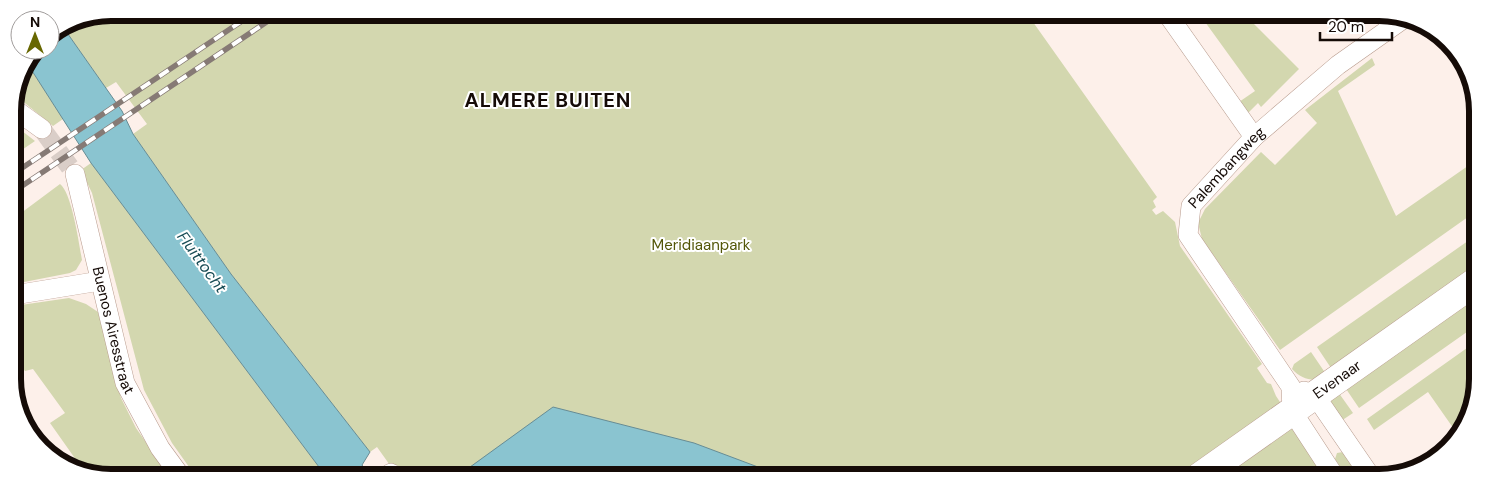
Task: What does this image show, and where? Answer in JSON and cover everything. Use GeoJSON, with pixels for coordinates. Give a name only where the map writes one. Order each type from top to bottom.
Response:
{"type":"FeatureCollection","features":[{"type":"Feature","properties":{"kind":"main road","name":"Evenaar"},"geometry":{"type":"LineString","coordinates":[[1209,469],[1299,398],[1469,286]]}},
{"type":"Feature","properties":{"kind":"street"},"geometry":{"type":"LineString","coordinates":[[1172,21],[1254,137]]}},
{"type":"Feature","properties":{"kind":"street","name":"Palembangweg"},"geometry":{"type":"LineString","coordinates":[[1299,398],[1188,235],[1191,206],[1254,137],[1338,65],[1397,23]]}},
{"type":"Feature","properties":{"kind":"street"},"geometry":{"type":"LineString","coordinates":[[21,114],[42,129]]}},
{"type":"Feature","properties":{"kind":"street","name":"Buenos Airesstraat"},"geometry":{"type":"LineString","coordinates":[[75,174],[125,383],[160,448],[175,469]]}},
{"type":"Feature","properties":{"kind":"street"},"geometry":{"type":"LineString","coordinates":[[21,294],[100,281]]}},
{"type":"Feature","properties":{"kind":"street"},"geometry":{"type":"LineString","coordinates":[[1299,398],[1331,469]]}},
{"type":"Feature","properties":{"kind":"street"},"geometry":{"type":"LineString","coordinates":[[1299,398],[1364,469]]}},
{"type":"Feature","properties":{"kind":"green space","name":"Meridiaanpark"},"geometry":{"type":"Polygon","coordinates":[[[105,21],[1032,21],[1157,197],[1153,201],[1156,207],[1152,210],[1156,215],[1163,211],[1175,222],[1180,246],[1262,364],[1257,368],[1267,383],[1271,384],[1276,396],[1325,469],[393,469],[377,447],[370,452],[231,274],[133,134],[147,124],[116,82],[106,88],[67,33],[82,26],[105,21]]]}},
{"type":"Feature","properties":{"kind":"green space"},"geometry":{"type":"Polygon","coordinates":[[[1204,21],[1251,21],[1299,69],[1261,107],[1258,103],[1248,113],[1239,102],[1255,91],[1204,21]]]}},
{"type":"Feature","properties":{"kind":"green space"},"geometry":{"type":"Polygon","coordinates":[[[1372,58],[1375,65],[1338,91],[1396,216],[1469,165],[1469,216],[1280,350],[1202,239],[1198,223],[1205,209],[1261,152],[1275,165],[1317,123],[1305,110],[1372,58]]]}},
{"type":"Feature","properties":{"kind":"green space"},"geometry":{"type":"Polygon","coordinates":[[[31,70],[63,119],[53,126],[22,101],[24,88],[31,70]]]}},
{"type":"Feature","properties":{"kind":"green space"},"geometry":{"type":"Polygon","coordinates":[[[21,130],[35,141],[21,151],[21,130]]]}},
{"type":"Feature","properties":{"kind":"green space"},"geometry":{"type":"Polygon","coordinates":[[[91,163],[320,469],[190,469],[172,443],[144,390],[92,193],[81,170],[91,163]]]}},
{"type":"Feature","properties":{"kind":"green space"},"geometry":{"type":"Polygon","coordinates":[[[60,184],[68,197],[77,231],[82,260],[76,270],[70,273],[21,283],[21,213],[60,184]]]}},
{"type":"Feature","properties":{"kind":"green space"},"geometry":{"type":"Polygon","coordinates":[[[1469,240],[1469,278],[1335,374],[1317,347],[1469,240]]]}},
{"type":"Feature","properties":{"kind":"green space"},"geometry":{"type":"Polygon","coordinates":[[[1469,294],[1469,331],[1359,408],[1342,383],[1469,294]]]}},
{"type":"Feature","properties":{"kind":"green space"},"geometry":{"type":"Polygon","coordinates":[[[69,298],[86,304],[98,312],[121,398],[136,428],[165,469],[111,469],[78,463],[50,423],[65,413],[33,369],[25,371],[21,366],[21,305],[69,298]]]}},
{"type":"Feature","properties":{"kind":"green space"},"geometry":{"type":"Polygon","coordinates":[[[1469,347],[1469,379],[1466,402],[1454,429],[1428,392],[1374,430],[1367,419],[1469,347]]]}},
{"type":"Feature","properties":{"kind":"green space"},"geometry":{"type":"Polygon","coordinates":[[[1311,352],[1328,377],[1308,379],[1300,376],[1292,369],[1294,364],[1311,352]]]}},
{"type":"Feature","properties":{"kind":"green space"},"geometry":{"type":"Polygon","coordinates":[[[1336,389],[1353,413],[1341,421],[1328,402],[1336,389]]]}},
{"type":"Feature","properties":{"kind":"green space"},"geometry":{"type":"Polygon","coordinates":[[[1343,452],[1355,469],[1342,469],[1335,459],[1337,453],[1343,452]]]}},
{"type":"Feature","properties":{"kind":"water","name":"Fluittocht"},"geometry":{"type":"Polygon","coordinates":[[[67,33],[122,111],[133,134],[231,274],[370,452],[362,465],[365,469],[320,469],[91,163],[31,70],[36,61],[60,60],[60,37],[67,33]]]}},
{"type":"Feature","properties":{"kind":"water"},"geometry":{"type":"Polygon","coordinates":[[[553,407],[694,443],[763,469],[467,469],[553,407]]]}},
{"type":"Feature","properties":{"kind":"tunnel"},"geometry":{"type":"LineString","coordinates":[[42,129],[75,174]]}},
{"type":"Feature","properties":{"kind":"railway"},"geometry":{"type":"LineString","coordinates":[[21,169],[242,21]]}},
{"type":"Feature","properties":{"kind":"railway"},"geometry":{"type":"LineString","coordinates":[[21,187],[268,21]]}},
{"type":"Feature","properties":{"kind":"district","name":"ALMERE BUITEN"},"geometry":{"type":"Point","coordinates":[548,100]}}]}
